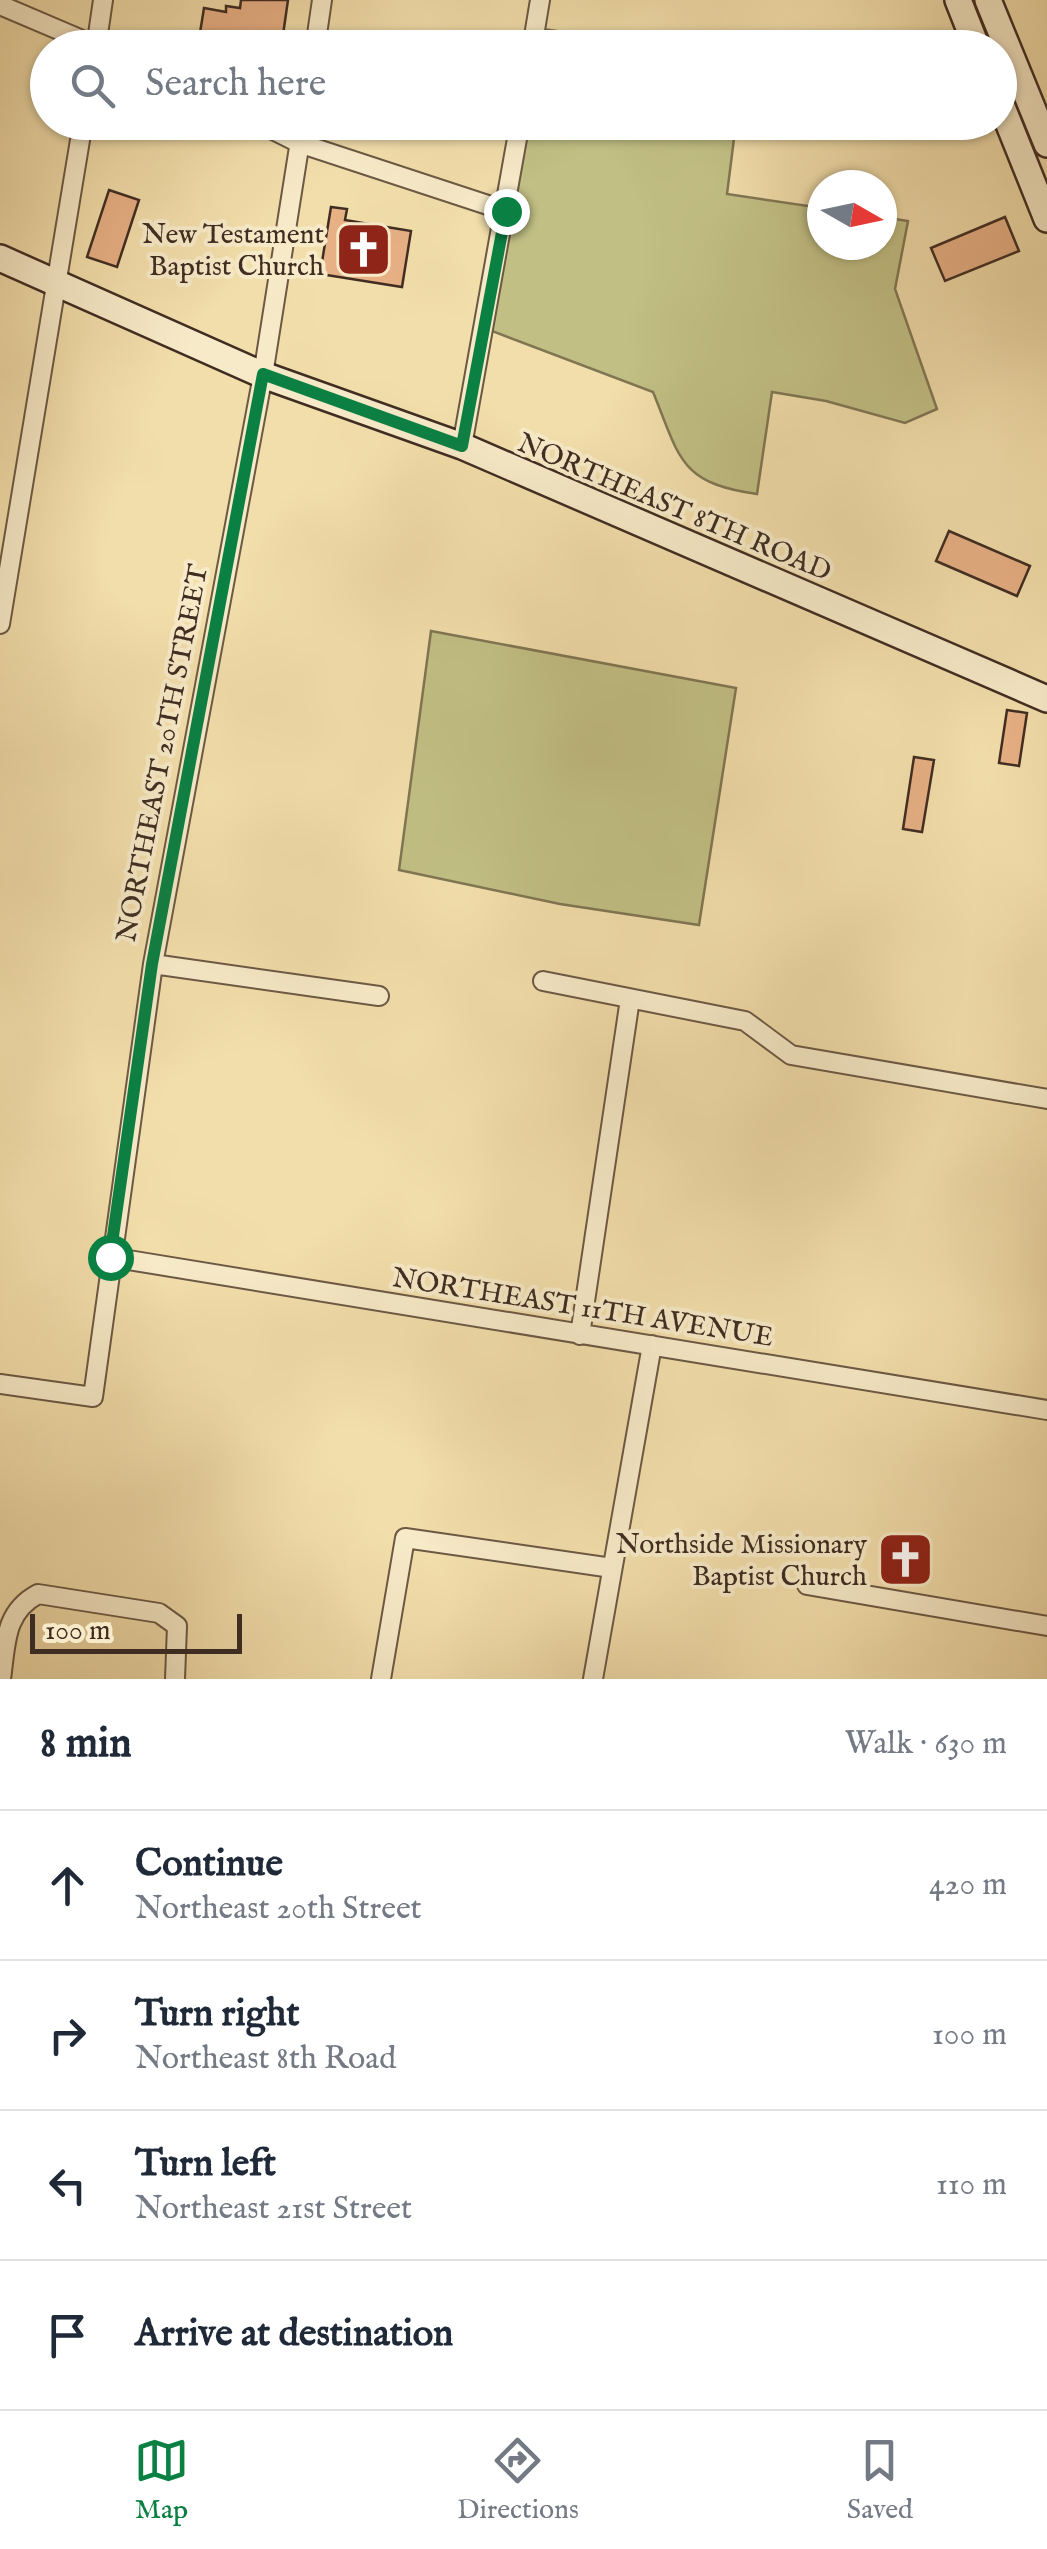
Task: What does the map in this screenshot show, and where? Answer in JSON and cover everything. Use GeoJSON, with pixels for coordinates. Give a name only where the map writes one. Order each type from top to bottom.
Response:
{"type":"FeatureCollection","features":[{"type":"Feature","properties":{"kind":"main road"},"geometry":{"type":"LineString","coordinates":[[958,0],[970,30]]}},
{"type":"Feature","properties":{"kind":"main road"},"geometry":{"type":"LineString","coordinates":[[988,0],[1000,30]]}},
{"type":"Feature","properties":{"kind":"main road"},"geometry":{"type":"LineString","coordinates":[[1017,71],[1047,144]]}},
{"type":"Feature","properties":{"kind":"main road"},"geometry":{"type":"LineString","coordinates":[[1015,140],[1047,219]]}},
{"type":"Feature","properties":{"kind":"main road","name":"NORTHEAST 8TH ROAD"},"geometry":{"type":"LineString","coordinates":[[0,258],[263,374],[462,446],[1047,699]]}},
{"type":"Feature","properties":{"kind":"street"},"geometry":{"type":"LineString","coordinates":[[99,30],[103,0]]}},
{"type":"Feature","properties":{"kind":"street"},"geometry":{"type":"LineString","coordinates":[[317,30],[322,0]]}},
{"type":"Feature","properties":{"kind":"street"},"geometry":{"type":"LineString","coordinates":[[535,30],[540,0]]}},
{"type":"Feature","properties":{"kind":"street"},"geometry":{"type":"LineString","coordinates":[[0,5],[58,30]]}},
{"type":"Feature","properties":{"kind":"street"},"geometry":{"type":"LineString","coordinates":[[0,624],[80,140]]}},
{"type":"Feature","properties":{"kind":"street"},"geometry":{"type":"LineString","coordinates":[[294,140],[506,211]]}},
{"type":"Feature","properties":{"kind":"street","name":"NORTHEAST 20TH STREET"},"geometry":{"type":"LineString","coordinates":[[0,1384],[92,1397],[152,964],[263,374],[300,140]]}},
{"type":"Feature","properties":{"kind":"street"},"geometry":{"type":"LineString","coordinates":[[462,446],[517,140]]}},
{"type":"Feature","properties":{"kind":"street"},"geometry":{"type":"LineString","coordinates":[[152,964],[380,996]]}},
{"type":"Feature","properties":{"kind":"street"},"geometry":{"type":"LineString","coordinates":[[543,982],[746,1020],[791,1055],[1047,1099]]}},
{"type":"Feature","properties":{"kind":"street"},"geometry":{"type":"LineString","coordinates":[[580,1335],[630,1000]]}},
{"type":"Feature","properties":{"kind":"street","name":"NORTHEAST 11TH AVENUE"},"geometry":{"type":"LineString","coordinates":[[110,1257],[1047,1410]]}},
{"type":"Feature","properties":{"kind":"street"},"geometry":{"type":"LineString","coordinates":[[593,1679],[652,1345]]}},
{"type":"Feature","properties":{"kind":"street"},"geometry":{"type":"LineString","coordinates":[[381,1679],[406,1538],[612,1568]]}},
{"type":"Feature","properties":{"kind":"street"},"geometry":{"type":"LineString","coordinates":[[807,1585],[1047,1626]]}},
{"type":"Feature","properties":{"kind":"street"},"geometry":{"type":"LineString","coordinates":[[1,1679],[10,1619],[22,1602],[38,1594],[159,1613],[177,1626],[175,1679]]}},
{"type":"Feature","properties":{"kind":"shaded area"},"geometry":{"type":"Polygon","coordinates":[[[525,140],[734,140],[727,194],[807,206],[807,260],[897,260],[897,219],[908,221],[895,289],[937,409],[905,423],[826,401],[772,392],[757,494],[712,483],[686,464],[653,392],[492,331],[525,140]]]}},
{"type":"Feature","properties":{"kind":"shaded area"},"geometry":{"type":"Polygon","coordinates":[[[431,631],[736,688],[699,925],[560,904],[399,870],[431,631]]]}},
{"type":"Feature","properties":{"kind":"building"},"geometry":{"type":"Polygon","coordinates":[[[241,0],[288,0],[284,30],[200,30],[204,8],[226,12],[226,6],[240,8],[241,0]]]}},
{"type":"Feature","properties":{"kind":"building"},"geometry":{"type":"Polygon","coordinates":[[[109,190],[139,200],[117,267],[87,257],[109,190]]]}},
{"type":"Feature","properties":{"kind":"building"},"geometry":{"type":"Polygon","coordinates":[[[331,207],[347,209],[345,220],[411,231],[402,287],[320,274],[331,207]]]}},
{"type":"Feature","properties":{"kind":"building"},"geometry":{"type":"Polygon","coordinates":[[[1005,217],[1019,251],[945,281],[931,248],[1005,217]]]}},
{"type":"Feature","properties":{"kind":"building"},"geometry":{"type":"Polygon","coordinates":[[[949,531],[1030,566],[1017,596],[936,561],[949,531]]]}},
{"type":"Feature","properties":{"kind":"building"},"geometry":{"type":"Polygon","coordinates":[[[1007,710],[1027,713],[1019,766],[999,763],[1007,710]]]}},
{"type":"Feature","properties":{"kind":"building"},"geometry":{"type":"Polygon","coordinates":[[[914,757],[934,760],[922,832],[903,829],[914,757]]]}},
{"type":"Feature","properties":{"kind":"place","name":"New Testament Baptist Church"},"geometry":{"type":"Point","coordinates":[363,249]}},
{"type":"Feature","properties":{"kind":"place","name":"Northside Missionary Baptist Church"},"geometry":{"type":"Point","coordinates":[906,1559]}},
{"type":"Feature","properties":{"kind":"route"},"geometry":{"type":"LineString","coordinates":[[110,1257],[152,964],[263,374],[462,446],[506,211]]}}]}
